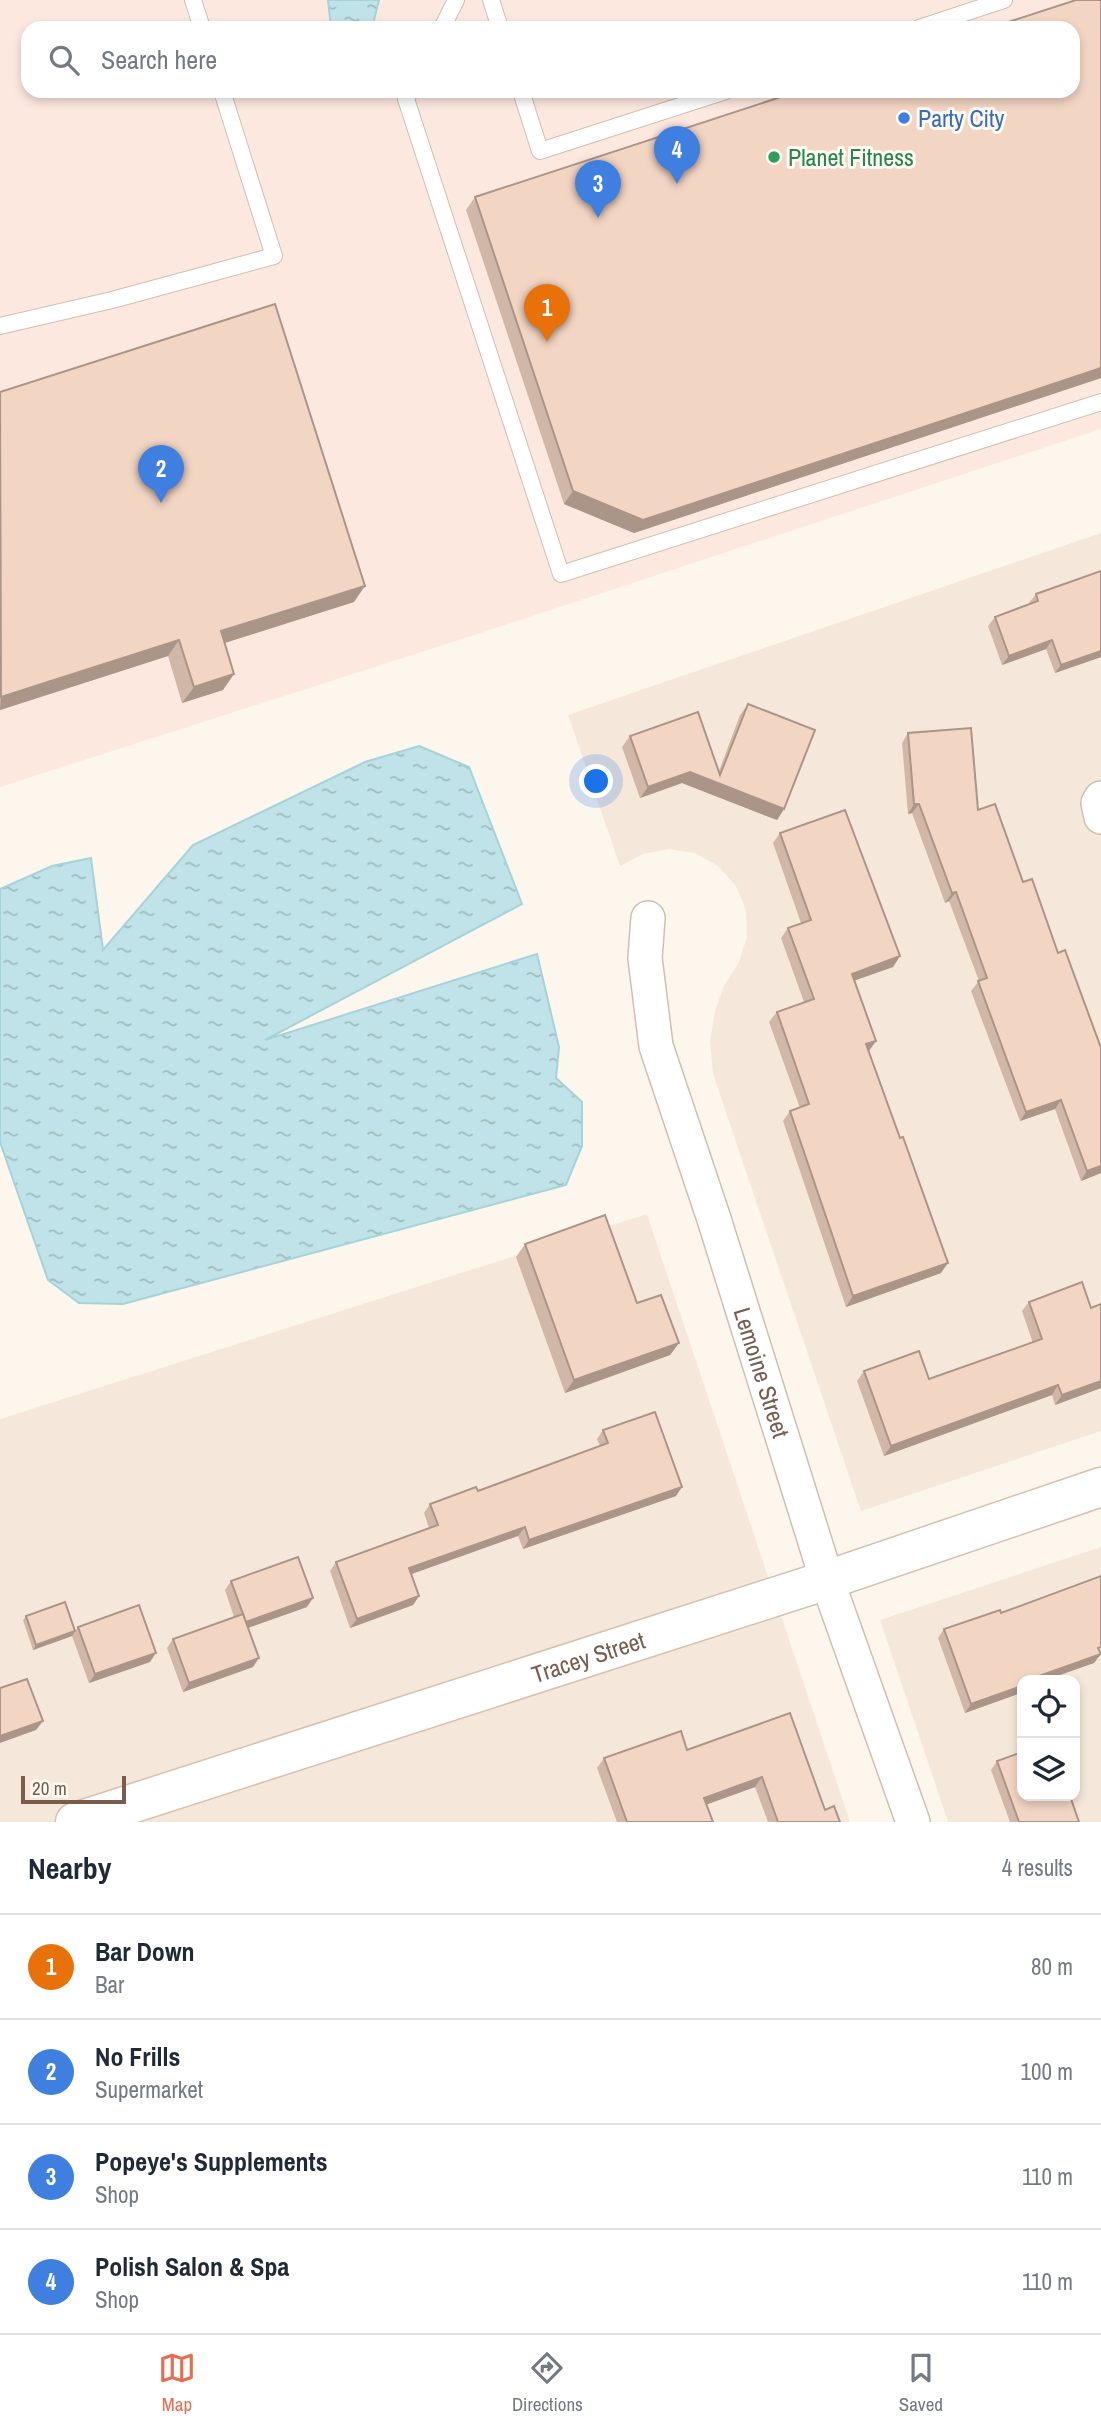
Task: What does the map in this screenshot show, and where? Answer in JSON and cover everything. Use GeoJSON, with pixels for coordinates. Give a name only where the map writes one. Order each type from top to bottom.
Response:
{"type":"FeatureCollection","features":[{"type":"Feature","properties":{"kind":"street"},"geometry":{"type":"LineString","coordinates":[[1101,798],[1098,803],[1101,817]]}},
{"type":"Feature","properties":{"kind":"street","name":"Lemoine Street"},"geometry":{"type":"LineString","coordinates":[[648,918],[645,958],[656,1046],[714,1219],[827,1580],[913,1822]]}},
{"type":"Feature","properties":{"kind":"street","name":"Tracey Street"},"geometry":{"type":"LineString","coordinates":[[75,1822],[827,1580],[1101,1487]]}},
{"type":"Feature","properties":{"kind":"lane"},"geometry":{"type":"LineString","coordinates":[[193,0],[200,21]]}},
{"type":"Feature","properties":{"kind":"lane"},"geometry":{"type":"LineString","coordinates":[[446,21],[456,0]]}},
{"type":"Feature","properties":{"kind":"lane"},"geometry":{"type":"LineString","coordinates":[[491,0],[498,21]]}},
{"type":"Feature","properties":{"kind":"lane"},"geometry":{"type":"LineString","coordinates":[[940,21],[1004,0]]}},
{"type":"Feature","properties":{"kind":"lane"},"geometry":{"type":"LineString","coordinates":[[0,326],[112,300],[274,256],[224,98]]}},
{"type":"Feature","properties":{"kind":"lane"},"geometry":{"type":"LineString","coordinates":[[406,98],[561,574],[1101,402]]}},
{"type":"Feature","properties":{"kind":"lane"},"geometry":{"type":"LineString","coordinates":[[523,98],[540,152],[705,98]]}},
{"type":"Feature","properties":{"kind":"shaded area"},"geometry":{"type":"Polygon","coordinates":[[[0,0],[1101,0],[1101,429],[462,639],[0,787],[0,0]]]}},
{"type":"Feature","properties":{"kind":"shaded area"},"geometry":{"type":"Polygon","coordinates":[[[1101,533],[1101,1431],[861,1511],[713,1074],[710,1041],[715,1011],[724,986],[739,962],[747,937],[746,910],[736,886],[718,866],[695,853],[669,849],[643,854],[620,866],[568,715],[1101,533]]]}},
{"type":"Feature","properties":{"kind":"shaded area"},"geometry":{"type":"Polygon","coordinates":[[[647,1214],[850,1822],[0,1822],[0,1419],[647,1214]]]}},
{"type":"Feature","properties":{"kind":"shaded area"},"geometry":{"type":"Polygon","coordinates":[[[1101,1547],[1101,1822],[948,1822],[880,1620],[1101,1547]]]}},
{"type":"Feature","properties":{"kind":"water"},"geometry":{"type":"Polygon","coordinates":[[[328,0],[379,0],[374,21],[330,21],[328,0]]]}},
{"type":"Feature","properties":{"kind":"water"},"geometry":{"type":"Polygon","coordinates":[[[419,746],[469,767],[522,904],[265,1040],[537,954],[559,1047],[556,1078],[582,1102],[582,1146],[566,1185],[123,1304],[79,1303],[48,1280],[0,1142],[0,889],[52,866],[91,858],[103,950],[193,845],[365,762],[419,746]]]}},
{"type":"Feature","properties":{"kind":"building"},"geometry":{"type":"Polygon","coordinates":[[[1076,0],[1101,0],[1101,368],[643,520],[573,491],[475,197],[778,98],[1080,98],[1080,21],[1012,21],[1076,0]]]}},
{"type":"Feature","properties":{"kind":"building"},"geometry":{"type":"Polygon","coordinates":[[[275,304],[365,586],[221,631],[234,674],[194,687],[179,640],[1,697],[0,392],[275,304]]]}},
{"type":"Feature","properties":{"kind":"building"},"geometry":{"type":"Polygon","coordinates":[[[1101,571],[1101,651],[1061,665],[1052,640],[1009,656],[995,617],[1038,601],[1036,594],[1101,571]]]}},
{"type":"Feature","properties":{"kind":"building"},"geometry":{"type":"Polygon","coordinates":[[[748,704],[815,730],[784,809],[690,772],[648,787],[630,736],[698,712],[720,775],[748,704]]]}},
{"type":"Feature","properties":{"kind":"building"},"geometry":{"type":"Polygon","coordinates":[[[971,728],[978,810],[995,804],[1023,882],[1032,879],[1058,953],[1065,950],[1101,1048],[1101,1166],[1087,1171],[1061,1100],[1026,1112],[978,981],[987,978],[956,892],[952,893],[919,804],[914,804],[908,733],[971,728]]]}},
{"type":"Feature","properties":{"kind":"building"},"geometry":{"type":"Polygon","coordinates":[[[845,810],[900,956],[852,974],[876,1041],[866,1044],[948,1263],[853,1296],[790,1111],[809,1104],[777,1012],[814,999],[788,928],[811,920],[780,833],[845,810]]]}},
{"type":"Feature","properties":{"kind":"building"},"geometry":{"type":"Polygon","coordinates":[[[605,1215],[637,1303],[661,1295],[679,1343],[574,1380],[525,1244],[605,1215]]]}},
{"type":"Feature","properties":{"kind":"building"},"geometry":{"type":"Polygon","coordinates":[[[1082,1282],[1091,1308],[1101,1304],[1101,1381],[1062,1395],[1058,1385],[891,1446],[864,1371],[919,1351],[929,1379],[1042,1339],[1029,1302],[1082,1282]]]}},
{"type":"Feature","properties":{"kind":"building"},"geometry":{"type":"Polygon","coordinates":[[[655,1412],[682,1487],[529,1540],[525,1527],[409,1568],[419,1596],[357,1619],[336,1562],[438,1525],[430,1504],[476,1487],[478,1491],[608,1443],[603,1430],[655,1412]]]}},
{"type":"Feature","properties":{"kind":"building"},"geometry":{"type":"Polygon","coordinates":[[[298,1557],[313,1598],[246,1622],[231,1581],[298,1557]]]}},
{"type":"Feature","properties":{"kind":"building"},"geometry":{"type":"Polygon","coordinates":[[[1101,1576],[1101,1647],[1098,1648],[1101,1654],[1042,1675],[1017,1675],[1017,1688],[971,1704],[944,1629],[1000,1610],[1001,1613],[1101,1576]]]}},
{"type":"Feature","properties":{"kind":"building"},"geometry":{"type":"Polygon","coordinates":[[[65,1602],[75,1631],[36,1645],[26,1616],[65,1602]]]}},
{"type":"Feature","properties":{"kind":"building"},"geometry":{"type":"Polygon","coordinates":[[[139,1605],[156,1653],[95,1674],[78,1627],[139,1605]]]}},
{"type":"Feature","properties":{"kind":"building"},"geometry":{"type":"Polygon","coordinates":[[[243,1614],[259,1658],[189,1683],[173,1639],[243,1614]]]}},
{"type":"Feature","properties":{"kind":"building"},"geometry":{"type":"Polygon","coordinates":[[[27,1679],[43,1721],[0,1736],[0,1688],[27,1679]]]}},
{"type":"Feature","properties":{"kind":"building"},"geometry":{"type":"Polygon","coordinates":[[[790,1713],[825,1810],[834,1806],[840,1822],[778,1822],[762,1777],[704,1798],[713,1822],[627,1822],[604,1758],[681,1731],[687,1750],[790,1713]]]}},
{"type":"Feature","properties":{"kind":"building"},"geometry":{"type":"Polygon","coordinates":[[[1017,1754],[1017,1801],[1072,1801],[1079,1822],[1019,1822],[997,1761],[1017,1754]]]}},
{"type":"Feature","properties":{"kind":"place","name":"Party City"},"geometry":{"type":"Point","coordinates":[904,118]}},
{"type":"Feature","properties":{"kind":"place","name":"Planet Fitness"},"geometry":{"type":"Point","coordinates":[774,157]}},
{"type":"Feature","properties":{"kind":"place","name":"Polish Salon & Spa"},"geometry":{"type":"Point","coordinates":[677,184]}},
{"type":"Feature","properties":{"kind":"place","name":"Popeye's Supplements"},"geometry":{"type":"Point","coordinates":[598,218]}},
{"type":"Feature","properties":{"kind":"place","name":"Bar Down"},"geometry":{"type":"Point","coordinates":[547,342]}},
{"type":"Feature","properties":{"kind":"place","name":"No Frills"},"geometry":{"type":"Point","coordinates":[161,503]}}]}
